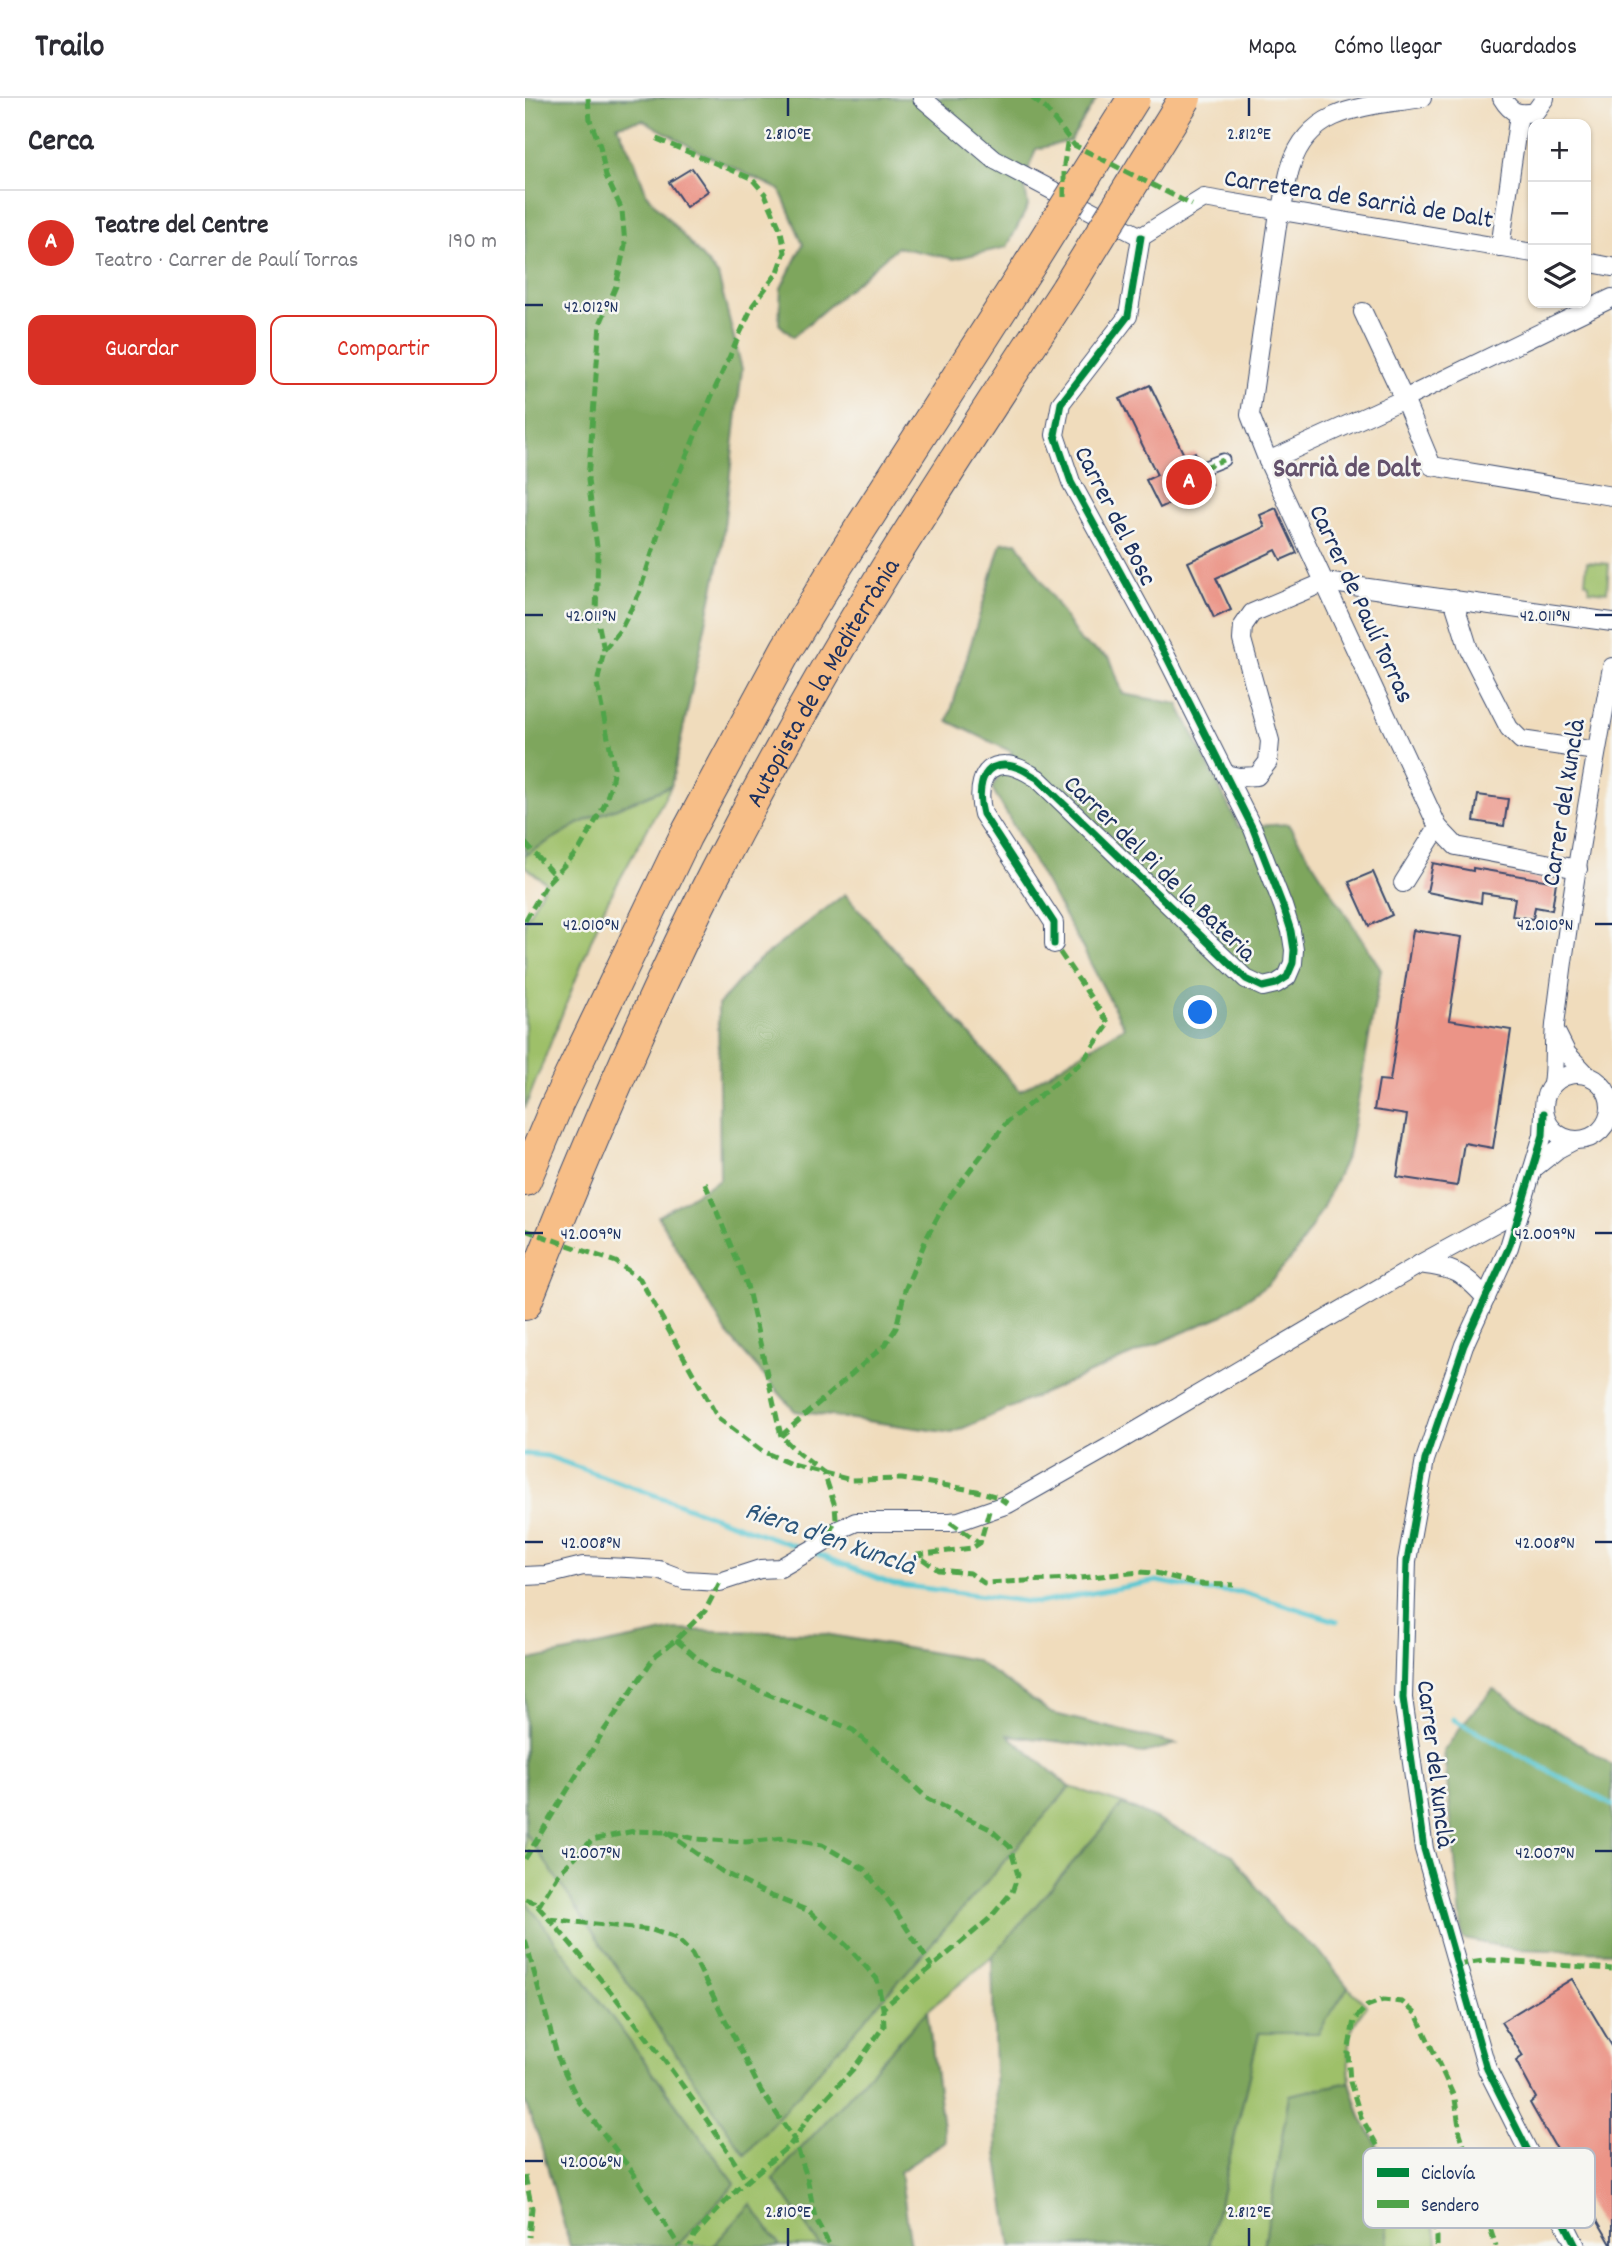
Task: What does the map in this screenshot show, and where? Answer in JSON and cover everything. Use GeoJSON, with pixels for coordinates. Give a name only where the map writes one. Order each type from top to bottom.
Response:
{"type":"FeatureCollection","features":[{"type":"Feature","properties":{"kind":"highway","name":"Autopista de la Mediterrània"},"geometry":{"type":"LineString","coordinates":[[525,1180],[557,1104],[685,837],[787,648],[1134,98]]}},
{"type":"Feature","properties":{"kind":"highway","name":"Autopista de la Mediterrània"},"geometry":{"type":"LineString","coordinates":[[525,1304],[601,1120],[678,949],[781,751],[884,572],[1067,289],[1185,98]]}},
{"type":"Feature","properties":{"kind":"street"},"geometry":{"type":"LineString","coordinates":[[922,98],[995,160],[1141,237]]}},
{"type":"Feature","properties":{"kind":"street","name":"Carrer de Paulí Torras"},"geometry":{"type":"LineString","coordinates":[[1422,98],[1352,110],[1318,123],[1303,138],[1291,165],[1278,219],[1250,415],[1268,461],[1438,827],[1456,846],[1578,869]]}},
{"type":"Feature","properties":{"kind":"street"},"geometry":{"type":"LineString","coordinates":[[1502,98],[1508,109],[1520,114],[1535,112],[1545,98]]}},
{"type":"Feature","properties":{"kind":"street"},"geometry":{"type":"LineString","coordinates":[[1500,248],[1520,114]]}},
{"type":"Feature","properties":{"kind":"street","name":"Carretera de Sarrià de Dalt"},"geometry":{"type":"LineString","coordinates":[[1141,237],[1204,198],[1528,252]]}},
{"type":"Feature","properties":{"kind":"street","name":"Carrer del Bosc"},"geometry":{"type":"LineString","coordinates":[[1141,237],[1128,316],[1061,403],[1055,435],[1071,482],[1165,654],[1225,774]]}},
{"type":"Feature","properties":{"kind":"street"},"geometry":{"type":"LineString","coordinates":[[1591,263],[1612,267]]}},
{"type":"Feature","properties":{"kind":"street"},"geometry":{"type":"LineString","coordinates":[[1268,461],[1404,399],[1612,298]]}},
{"type":"Feature","properties":{"kind":"street"},"geometry":{"type":"LineString","coordinates":[[1363,312],[1432,466],[1612,496]]}},
{"type":"Feature","properties":{"kind":"street"},"geometry":{"type":"LineString","coordinates":[[1203,468],[1223,460]]}},
{"type":"Feature","properties":{"kind":"street"},"geometry":{"type":"LineString","coordinates":[[1225,774],[1257,776],[1268,762],[1270,741],[1242,640],[1243,626],[1252,613],[1325,582],[1612,622]]}},
{"type":"Feature","properties":{"kind":"street"},"geometry":{"type":"LineString","coordinates":[[1453,600],[1469,650],[1509,728],[1521,740],[1596,751]]}},
{"type":"Feature","properties":{"kind":"street","name":"Carrer del Xunclà"},"geometry":{"type":"LineString","coordinates":[[1552,1084],[1555,1029],[1578,869],[1612,667]]}},
{"type":"Feature","properties":{"kind":"street","name":"Carrer del Pi de la Bateria"},"geometry":{"type":"LineString","coordinates":[[1054,944],[1054,923],[983,814],[979,799],[985,775],[1004,764],[1020,768],[1037,778],[1246,979],[1263,987],[1276,984],[1287,977],[1293,963],[1291,931],[1253,829],[1225,774]]}},
{"type":"Feature","properties":{"kind":"street"},"geometry":{"type":"LineString","coordinates":[[1403,883],[1438,827]]}},
{"type":"Feature","properties":{"kind":"street"},"geometry":{"type":"LineString","coordinates":[[1533,1169],[1558,1149],[1575,1140],[1588,1138],[1608,1126],[1611,1107],[1610,1096],[1600,1083],[1587,1075],[1567,1054],[1555,1029]]}},
{"type":"Feature","properties":{"kind":"street"},"geometry":{"type":"LineString","coordinates":[[1575,1140],[1565,1138],[1548,1124],[1544,1103],[1552,1084],[1558,1079],[1572,1073],[1587,1075]]}},
{"type":"Feature","properties":{"kind":"street","name":"Carrer del Xunclà"},"geometry":{"type":"LineString","coordinates":[[1527,2148],[1487,2069],[1424,1849],[1403,1698],[1407,1561],[1425,1460],[1464,1345],[1509,1247],[1543,1135],[1544,1113]]}},
{"type":"Feature","properties":{"kind":"street"},"geometry":{"type":"LineString","coordinates":[[525,1576],[546,1575],[583,1566],[659,1570],[685,1580],[720,1581],[760,1569],[780,1568],[825,1542],[838,1530],[856,1522],[959,1521],[1008,1504],[1420,1264],[1521,1209]]}},
{"type":"Feature","properties":{"kind":"street"},"geometry":{"type":"LineString","coordinates":[[1420,1264],[1451,1269],[1469,1280],[1486,1298]]}},
{"type":"Feature","properties":{"kind":"street","name":"Carrer del Xunclà"},"geometry":{"type":"LineString","coordinates":[[1567,2228],[1576,2246]]}},
{"type":"Feature","properties":{"kind":"green space"},"geometry":{"type":"Polygon","coordinates":[[[525,98],[1097,98],[1070,141],[1036,149],[1024,181],[1028,206],[1007,247],[954,259],[897,247],[793,337],[779,324],[781,288],[803,244],[780,190],[700,152],[643,120],[617,125],[647,195],[718,275],[742,369],[721,553],[671,786],[582,822],[525,855],[525,98]]]}},
{"type":"Feature","properties":{"kind":"green space"},"geometry":{"type":"Polygon","coordinates":[[[1017,542],[1081,642],[1110,658],[1123,694],[1178,704],[1239,827],[1288,824],[1381,969],[1349,1151],[1321,1211],[1295,1254],[1267,1285],[1221,1316],[952,1433],[795,1411],[727,1334],[658,1216],[720,1179],[718,1005],[755,963],[845,894],[1020,1091],[1124,1027],[992,788],[1012,752],[948,721],[1001,543],[1017,542]]]}},
{"type":"Feature","properties":{"kind":"green space"},"geometry":{"type":"Polygon","coordinates":[[[1587,562],[1609,564],[1607,592],[1589,590],[1589,584],[1585,582],[1587,562]]]}},
{"type":"Feature","properties":{"kind":"green space"},"geometry":{"type":"Polygon","coordinates":[[[671,786],[604,908],[525,1108],[525,921],[546,883],[525,866],[525,855],[582,822],[671,786]]]}},
{"type":"Feature","properties":{"kind":"green space"},"geometry":{"type":"Polygon","coordinates":[[[674,1630],[820,1633],[975,1660],[1051,1713],[1176,1744],[1144,1753],[1008,1735],[1070,1787],[745,2155],[525,1832],[525,1661],[674,1630]]]}},
{"type":"Feature","properties":{"kind":"green space"},"geometry":{"type":"Polygon","coordinates":[[[1493,1689],[1612,1765],[1612,1952],[1516,1949],[1463,1939],[1444,1751],[1465,1721],[1493,1689]]]}},
{"type":"Feature","properties":{"kind":"green space"},"geometry":{"type":"Polygon","coordinates":[[[1070,1787],[1123,1804],[992,1957],[927,2011],[773,2179],[820,2246],[780,2246],[751,2205],[713,2246],[677,2246],[735,2184],[525,1900],[525,1832],[745,2154],[1070,1787]]]}},
{"type":"Feature","properties":{"kind":"green space"},"geometry":{"type":"Polygon","coordinates":[[[1123,1804],[1233,1855],[1285,1925],[1319,1951],[1348,1987],[1318,2033],[1259,2033],[1209,2246],[1011,2246],[997,2153],[992,1957],[1123,1804]]]}},
{"type":"Feature","properties":{"kind":"green space"},"geometry":{"type":"Polygon","coordinates":[[[525,1900],[735,2184],[677,2246],[570,2246],[539,2138],[525,2102],[525,1900]]]}},
{"type":"Feature","properties":{"kind":"green space"},"geometry":{"type":"Polygon","coordinates":[[[1348,1987],[1367,2006],[1351,2033],[1348,2051],[1350,2082],[1289,2095],[1264,2246],[1209,2246],[1259,2033],[1318,2033],[1348,1987]]]}},
{"type":"Feature","properties":{"kind":"green space"},"geometry":{"type":"Polygon","coordinates":[[[927,2011],[945,2141],[900,2172],[911,2246],[820,2246],[773,2179],[927,2011]]]}},
{"type":"Feature","properties":{"kind":"green space"},"geometry":{"type":"Polygon","coordinates":[[[1350,2082],[1361,2117],[1379,2148],[1363,2148],[1363,2228],[1386,2228],[1388,2246],[1264,2246],[1289,2095],[1350,2082]]]}},
{"type":"Feature","properties":{"kind":"green space"},"geometry":{"type":"Polygon","coordinates":[[[751,2204],[780,2246],[713,2246],[751,2204]]]}},
{"type":"Feature","properties":{"kind":"green space"},"geometry":{"type":"Polygon","coordinates":[[[1386,2228],[1434,2228],[1437,2246],[1388,2246],[1386,2228]]]}},
{"type":"Feature","properties":{"kind":"building"},"geometry":{"type":"Polygon","coordinates":[[[692,168],[708,191],[686,207],[669,182],[692,168]]]}},
{"type":"Feature","properties":{"kind":"building"},"geometry":{"type":"Polygon","coordinates":[[[1150,385],[1185,457],[1195,452],[1199,460],[1195,472],[1207,476],[1211,484],[1160,508],[1146,480],[1157,475],[1120,399],[1150,385]]]}},
{"type":"Feature","properties":{"kind":"building"},"geometry":{"type":"Polygon","coordinates":[[[1276,508],[1297,553],[1281,560],[1276,550],[1216,578],[1231,610],[1214,618],[1188,562],[1265,527],[1260,515],[1276,508]]]}},
{"type":"Feature","properties":{"kind":"building"},"geometry":{"type":"Polygon","coordinates":[[[1478,795],[1508,799],[1504,826],[1474,821],[1478,795]]]}},
{"type":"Feature","properties":{"kind":"building"},"geometry":{"type":"Polygon","coordinates":[[[1433,863],[1556,882],[1552,910],[1535,907],[1533,919],[1512,916],[1515,898],[1482,893],[1481,903],[1427,892],[1433,863]]]}},
{"type":"Feature","properties":{"kind":"building"},"geometry":{"type":"Polygon","coordinates":[[[1373,872],[1392,915],[1369,926],[1349,882],[1373,872]]]}},
{"type":"Feature","properties":{"kind":"building"},"geometry":{"type":"Polygon","coordinates":[[[1413,930],[1462,937],[1449,1020],[1511,1030],[1493,1148],[1464,1143],[1457,1186],[1397,1177],[1407,1115],[1374,1110],[1379,1080],[1390,1081],[1413,930]]]}},
{"type":"Feature","properties":{"kind":"building"},"geometry":{"type":"Polygon","coordinates":[[[1572,1979],[1612,2046],[1612,2246],[1595,2216],[1595,2148],[1556,2148],[1530,2103],[1536,2098],[1516,2061],[1523,2056],[1501,2022],[1572,1979]]]}},
{"type":"Feature","properties":{"kind":"waterway","name":"Riera d'en Xunclà"},"geometry":{"type":"LineString","coordinates":[[525,1454],[547,1456],[803,1549]]}},
{"type":"Feature","properties":{"kind":"waterway","name":"Riera d'en Xunclà"},"geometry":{"type":"LineString","coordinates":[[815,1553],[892,1584],[1038,1603],[1157,1581],[1208,1591],[1242,1592],[1337,1621]]}},
{"type":"Feature","properties":{"kind":"waterway","name":"Riera d'en Xunclà"},"geometry":{"type":"LineString","coordinates":[[1453,1719],[1612,1805]]}},
{"type":"Feature","properties":{"kind":"marked path"},"geometry":{"type":"LineString","coordinates":[[588,98],[590,120],[600,146],[606,176],[622,210],[625,245],[616,286],[600,324],[588,480],[598,554],[596,612],[604,650]]}},
{"type":"Feature","properties":{"kind":"marked path"},"geometry":{"type":"LineString","coordinates":[[1032,98],[1045,108],[1074,145],[1192,205]]}},
{"type":"Feature","properties":{"kind":"marked path"},"geometry":{"type":"LineString","coordinates":[[1064,197],[1064,164],[1068,137]]}},
{"type":"Feature","properties":{"kind":"marked path"},"geometry":{"type":"LineString","coordinates":[[525,921],[547,883],[579,850],[604,806],[614,767],[597,684],[604,650],[621,629],[640,591],[671,493],[713,393],[753,305],[778,272],[785,252],[781,231],[765,194],[751,178],[657,139]]}},
{"type":"Feature","properties":{"kind":"marked path"},"geometry":{"type":"LineString","coordinates":[[1203,468],[1223,460]]}},
{"type":"Feature","properties":{"kind":"marked path"},"geometry":{"type":"LineString","coordinates":[[525,843],[554,875]]}},
{"type":"Feature","properties":{"kind":"marked path"},"geometry":{"type":"LineString","coordinates":[[781,1436],[886,1344],[896,1328],[905,1290],[927,1237],[945,1203],[1007,1122],[1082,1062],[1109,1024],[1054,944]]}},
{"type":"Feature","properties":{"kind":"marked path"},"geometry":{"type":"LineString","coordinates":[[705,1183],[747,1285],[781,1436],[824,1473],[835,1506],[836,1519],[825,1542]]}},
{"type":"Feature","properties":{"kind":"marked path"},"geometry":{"type":"LineString","coordinates":[[525,1230],[616,1262],[640,1279],[718,1418],[762,1451],[793,1465],[851,1480],[902,1479],[943,1485],[998,1497],[1008,1504]]}},
{"type":"Feature","properties":{"kind":"marked path"},"geometry":{"type":"LineString","coordinates":[[989,1511],[980,1543],[972,1548],[917,1555],[938,1570],[970,1573],[984,1583],[1140,1572],[1156,1573],[1198,1584],[1234,1585]]}},
{"type":"Feature","properties":{"kind":"marked path"},"geometry":{"type":"LineString","coordinates":[[950,1522],[980,1543]]}},
{"type":"Feature","properties":{"kind":"marked path"},"geometry":{"type":"LineString","coordinates":[[525,1859],[603,1732],[656,1655],[676,1640],[705,1611],[720,1582]]}},
{"type":"Feature","properties":{"kind":"marked path"},"geometry":{"type":"LineString","coordinates":[[676,1640],[711,1670],[853,1730],[928,1799],[990,1829],[1010,1847],[1018,1875],[1012,1892],[989,1919],[883,2008]]}},
{"type":"Feature","properties":{"kind":"marked path"},"geometry":{"type":"LineString","coordinates":[[538,1907],[558,1874],[592,1840],[634,1831],[666,1832],[696,1839],[746,1842],[784,1838],[822,1845],[864,1869],[893,1907],[932,1967]]}},
{"type":"Feature","properties":{"kind":"marked path"},"geometry":{"type":"LineString","coordinates":[[666,1832],[723,1872],[809,1911],[846,1945],[877,1979],[883,2008],[884,2026],[854,2068],[809,2117],[790,2145],[737,2189],[694,2236],[690,2246]]}},
{"type":"Feature","properties":{"kind":"marked path"},"geometry":{"type":"LineString","coordinates":[[525,1899],[534,1902],[619,2002],[698,2107],[746,2180]]}},
{"type":"Feature","properties":{"kind":"marked path"},"geometry":{"type":"LineString","coordinates":[[548,1919],[652,1930],[676,1938],[692,1954],[761,2091],[794,2139],[807,2177],[815,2218],[830,2246]]}},
{"type":"Feature","properties":{"kind":"marked path"},"geometry":{"type":"LineString","coordinates":[[525,1940],[558,2058],[578,2100],[634,2174],[679,2246]]}},
{"type":"Feature","properties":{"kind":"marked path"},"geometry":{"type":"LineString","coordinates":[[1457,1965],[1490,1960],[1612,1969]]}},
{"type":"Feature","properties":{"kind":"marked path"},"geometry":{"type":"LineString","coordinates":[[1379,2148],[1361,2117],[1350,2082],[1348,2053],[1354,2020],[1367,2006],[1383,2000],[1402,2002],[1416,2014],[1455,2099],[1465,2148]]}},
{"type":"Feature","properties":{"kind":"marked path"},"geometry":{"type":"LineString","coordinates":[[525,2176],[532,2208],[529,2237]]}},
{"type":"Feature","properties":{"kind":"marked path"},"geometry":{"type":"LineString","coordinates":[[1434,2228],[1437,2246]]}},
{"type":"Feature","properties":{"kind":"marked path"},"geometry":{"type":"LineString","coordinates":[[1490,2228],[1496,2246]]}},
{"type":"Feature","properties":{"kind":"cycle path"},"geometry":{"type":"LineString","coordinates":[[1054,944],[1054,923],[983,814],[982,782],[989,770],[996,766],[1014,766],[1037,778],[1246,979],[1263,987],[1276,984],[1287,977],[1293,963],[1291,931],[1253,829],[1165,654],[1071,482],[1055,435],[1061,403],[1128,316],[1141,237]]}},
{"type":"Feature","properties":{"kind":"cycle path"},"geometry":{"type":"LineString","coordinates":[[1527,2148],[1487,2069],[1424,1849],[1403,1698],[1407,1561],[1425,1460],[1464,1345],[1509,1247],[1543,1135],[1544,1113]]}},
{"type":"Feature","properties":{"kind":"cycle path"},"geometry":{"type":"LineString","coordinates":[[1567,2228],[1576,2246]]}},
{"type":"Feature","properties":{"kind":"place","name":"Teatre del Centre"},"geometry":{"type":"Point","coordinates":[1189,482]}},
{"type":"Feature","properties":{"kind":"district","name":"Sarrià de Dalt"},"geometry":{"type":"Point","coordinates":[1347,466]}}]}
